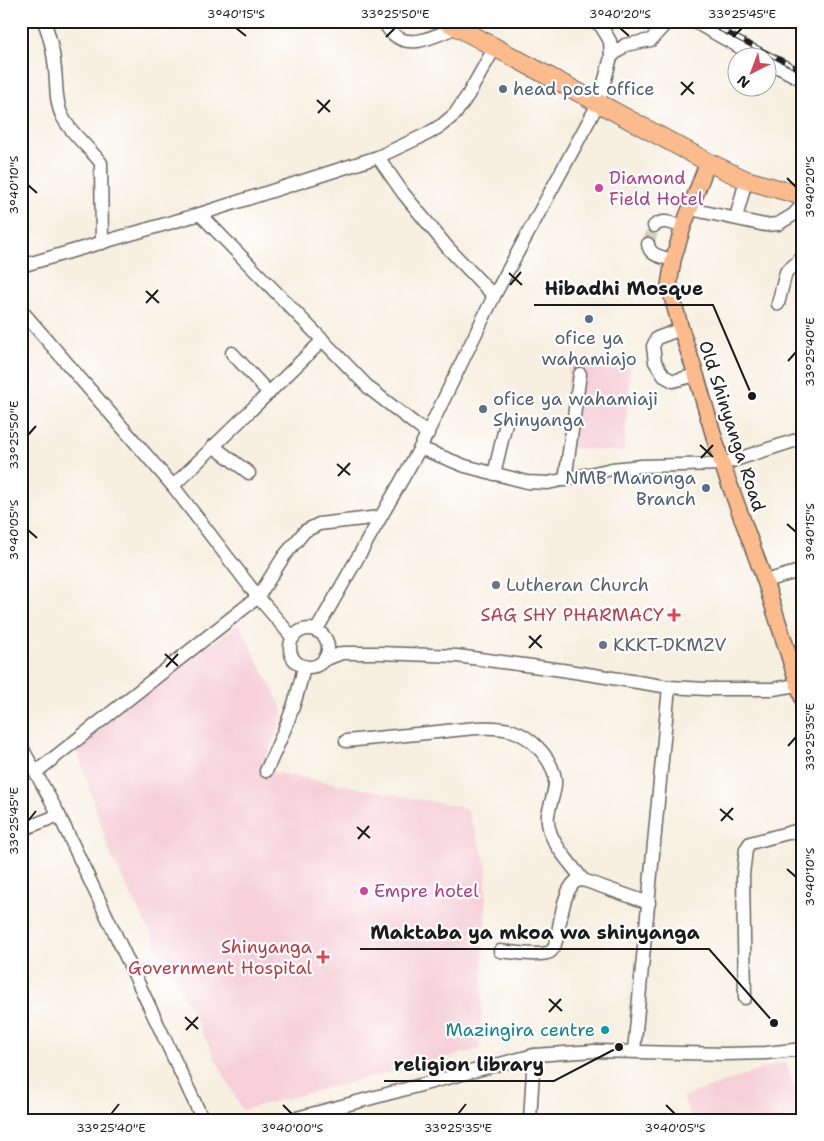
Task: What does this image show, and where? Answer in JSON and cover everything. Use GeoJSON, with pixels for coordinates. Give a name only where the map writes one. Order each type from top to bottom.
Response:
{"type":"FeatureCollection","features":[{"type":"Feature","properties":{"kind":"highway"},"geometry":{"type":"LineString","coordinates":[[452,24],[708,162],[746,180],[803,196]]}},
{"type":"Feature","properties":{"kind":"main road","name":"Old Shinyanga Road"},"geometry":{"type":"LineString","coordinates":[[708,162],[683,227],[673,260],[670,286],[722,464],[765,581],[800,685],[803,700]]}},
{"type":"Feature","properties":{"kind":"street"},"geometry":{"type":"LineString","coordinates":[[44,21],[52,44],[56,72],[56,98],[62,116],[68,126],[101,163],[102,244]]}},
{"type":"Feature","properties":{"kind":"street"},"geometry":{"type":"LineString","coordinates":[[385,21],[386,26],[395,36],[408,42],[418,42],[452,24]]}},
{"type":"Feature","properties":{"kind":"street"},"geometry":{"type":"LineString","coordinates":[[316,631],[428,434],[494,296],[599,102],[611,57],[610,41],[601,26],[594,21]]}},
{"type":"Feature","properties":{"kind":"street"},"geometry":{"type":"LineString","coordinates":[[611,57],[625,45],[651,40],[668,21]]}},
{"type":"Feature","properties":{"kind":"street"},"geometry":{"type":"LineString","coordinates":[[694,21],[741,48]]}},
{"type":"Feature","properties":{"kind":"street"},"geometry":{"type":"LineString","coordinates":[[21,266],[102,244],[378,157],[427,134],[455,114],[495,47]]}},
{"type":"Feature","properties":{"kind":"street"},"geometry":{"type":"LineString","coordinates":[[776,66],[803,80]]}},
{"type":"Feature","properties":{"kind":"street"},"geometry":{"type":"LineString","coordinates":[[378,157],[403,193],[448,248],[494,296]]}},
{"type":"Feature","properties":{"kind":"street"},"geometry":{"type":"LineString","coordinates":[[736,218],[746,180]]}},
{"type":"Feature","properties":{"kind":"street"},"geometry":{"type":"LineString","coordinates":[[690,209],[764,225],[778,224],[792,215],[803,204]]}},
{"type":"Feature","properties":{"kind":"street"},"geometry":{"type":"LineString","coordinates":[[200,214],[370,390],[428,434]]}},
{"type":"Feature","properties":{"kind":"street"},"geometry":{"type":"LineString","coordinates":[[654,226],[663,221],[683,227]]}},
{"type":"Feature","properties":{"kind":"street"},"geometry":{"type":"LineString","coordinates":[[648,244],[648,249],[651,253],[673,260]]}},
{"type":"Feature","properties":{"kind":"street"},"geometry":{"type":"LineString","coordinates":[[778,304],[786,272],[803,257]]}},
{"type":"Feature","properties":{"kind":"street"},"geometry":{"type":"LineString","coordinates":[[21,310],[173,486],[258,597],[293,638]]}},
{"type":"Feature","properties":{"kind":"street"},"geometry":{"type":"LineString","coordinates":[[681,329],[657,338],[653,346],[655,362],[664,376],[673,381],[696,375]]}},
{"type":"Feature","properties":{"kind":"street"},"geometry":{"type":"LineString","coordinates":[[173,486],[323,340]]}},
{"type":"Feature","properties":{"kind":"street"},"geometry":{"type":"LineString","coordinates":[[232,353],[269,393]]}},
{"type":"Feature","properties":{"kind":"street"},"geometry":{"type":"LineString","coordinates":[[565,480],[580,374]]}},
{"type":"Feature","properties":{"kind":"street"},"geometry":{"type":"LineString","coordinates":[[494,474],[506,423]]}},
{"type":"Feature","properties":{"kind":"street"},"geometry":{"type":"LineString","coordinates":[[420,448],[464,466],[526,482],[548,483],[612,469],[640,466],[722,464],[803,438]]}},
{"type":"Feature","properties":{"kind":"street"},"geometry":{"type":"LineString","coordinates":[[214,446],[249,473]]}},
{"type":"Feature","properties":{"kind":"street"},"geometry":{"type":"LineString","coordinates":[[36,772],[258,597],[284,556],[305,531],[319,524],[380,517]]}},
{"type":"Feature","properties":{"kind":"street"},"geometry":{"type":"LineString","coordinates":[[765,581],[803,570]]}},
{"type":"Feature","properties":{"kind":"street"},"geometry":{"type":"LineString","coordinates":[[324,660],[327,654],[327,644],[324,636],[310,629],[297,633],[293,638],[290,648],[292,656],[304,666],[315,666],[324,660],[342,654],[397,653],[457,656],[669,687],[708,690],[766,689],[800,685]]}},
{"type":"Feature","properties":{"kind":"street"},"geometry":{"type":"LineString","coordinates":[[266,771],[292,711],[304,666]]}},
{"type":"Feature","properties":{"kind":"street"},"geometry":{"type":"LineString","coordinates":[[634,1051],[669,687]]}},
{"type":"Feature","properties":{"kind":"street"},"geometry":{"type":"LineString","coordinates":[[346,742],[495,728],[510,730],[524,736],[534,744],[552,767],[555,782],[548,814],[549,831],[583,880]]}},
{"type":"Feature","properties":{"kind":"street"},"geometry":{"type":"LineString","coordinates":[[21,746],[59,815],[203,1120]]}},
{"type":"Feature","properties":{"kind":"street"},"geometry":{"type":"LineString","coordinates":[[21,830],[59,815]]}},
{"type":"Feature","properties":{"kind":"street"},"geometry":{"type":"LineString","coordinates":[[744,998],[743,875],[746,848],[750,844],[803,829]]}},
{"type":"Feature","properties":{"kind":"street"},"geometry":{"type":"LineString","coordinates":[[500,951],[536,954],[552,950],[555,945],[560,913],[568,889],[576,881],[583,880],[649,904]]}},
{"type":"Feature","properties":{"kind":"street"},"geometry":{"type":"LineString","coordinates":[[289,1120],[534,1055],[595,1051],[726,1054],[766,1053],[803,1049]]}},
{"type":"Feature","properties":{"kind":"street"},"geometry":{"type":"LineString","coordinates":[[530,1120],[534,1055]]}},
{"type":"Feature","properties":{"kind":"shaded area"},"geometry":{"type":"Polygon","coordinates":[[[569,363],[630,367],[624,452],[563,447],[569,363]]]}},
{"type":"Feature","properties":{"kind":"shaded area","name":"Shinyanga Government Hospital"},"geometry":{"type":"Polygon","coordinates":[[[239,624],[284,712],[261,770],[467,808],[487,866],[480,1049],[242,1110],[110,854],[77,750],[82,735],[239,624]]]}},
{"type":"Feature","properties":{"kind":"shaded area"},"geometry":{"type":"Polygon","coordinates":[[[785,1061],[803,1109],[803,1120],[691,1120],[683,1097],[785,1061]]]}},
{"type":"Feature","properties":{"kind":"tunnel"},"geometry":{"type":"LineString","coordinates":[[648,244],[654,226]]}},
{"type":"Feature","properties":{"kind":"railway"},"geometry":{"type":"LineString","coordinates":[[704,21],[803,71]]}},
{"type":"Feature","properties":{"kind":"railway"},"geometry":{"type":"LineString","coordinates":[[793,21],[803,27]]}},
{"type":"Feature","properties":{"kind":"place","name":"head post office"},"geometry":{"type":"Point","coordinates":[503,89]}},
{"type":"Feature","properties":{"kind":"place","name":"Diamond Field Hotel"},"geometry":{"type":"Point","coordinates":[599,188]}},
{"type":"Feature","properties":{"kind":"place","name":"ofice ya wahamiajo"},"geometry":{"type":"Point","coordinates":[589,319]}},
{"type":"Feature","properties":{"kind":"place","name":"Hibadhi Mosque"},"geometry":{"type":"Point","coordinates":[752,396]}},
{"type":"Feature","properties":{"kind":"place","name":"ofice ya wahamiaji Shinyanga"},"geometry":{"type":"Point","coordinates":[483,409]}},
{"type":"Feature","properties":{"kind":"place","name":"NMB Manonga Branch"},"geometry":{"type":"Point","coordinates":[706,488]}},
{"type":"Feature","properties":{"kind":"place","name":"Lutheran Church"},"geometry":{"type":"Point","coordinates":[496,585]}},
{"type":"Feature","properties":{"kind":"place","name":"SAG SHY PHARMACY"},"geometry":{"type":"Point","coordinates":[674,615]}},
{"type":"Feature","properties":{"kind":"place","name":"KKKT-DKMZV"},"geometry":{"type":"Point","coordinates":[603,645]}},
{"type":"Feature","properties":{"kind":"place","name":"Empre hotel"},"geometry":{"type":"Point","coordinates":[364,891]}},
{"type":"Feature","properties":{"kind":"place","name":"Shinyanga Government Hospital"},"geometry":{"type":"Point","coordinates":[323,957]}},
{"type":"Feature","properties":{"kind":"place","name":"Maktaba ya mkoa wa shinyanga"},"geometry":{"type":"Point","coordinates":[774,1023]}},
{"type":"Feature","properties":{"kind":"place","name":"Mazingira centre"},"geometry":{"type":"Point","coordinates":[605,1030]}},
{"type":"Feature","properties":{"kind":"place","name":"religion library"},"geometry":{"type":"Point","coordinates":[619,1047]}}]}
